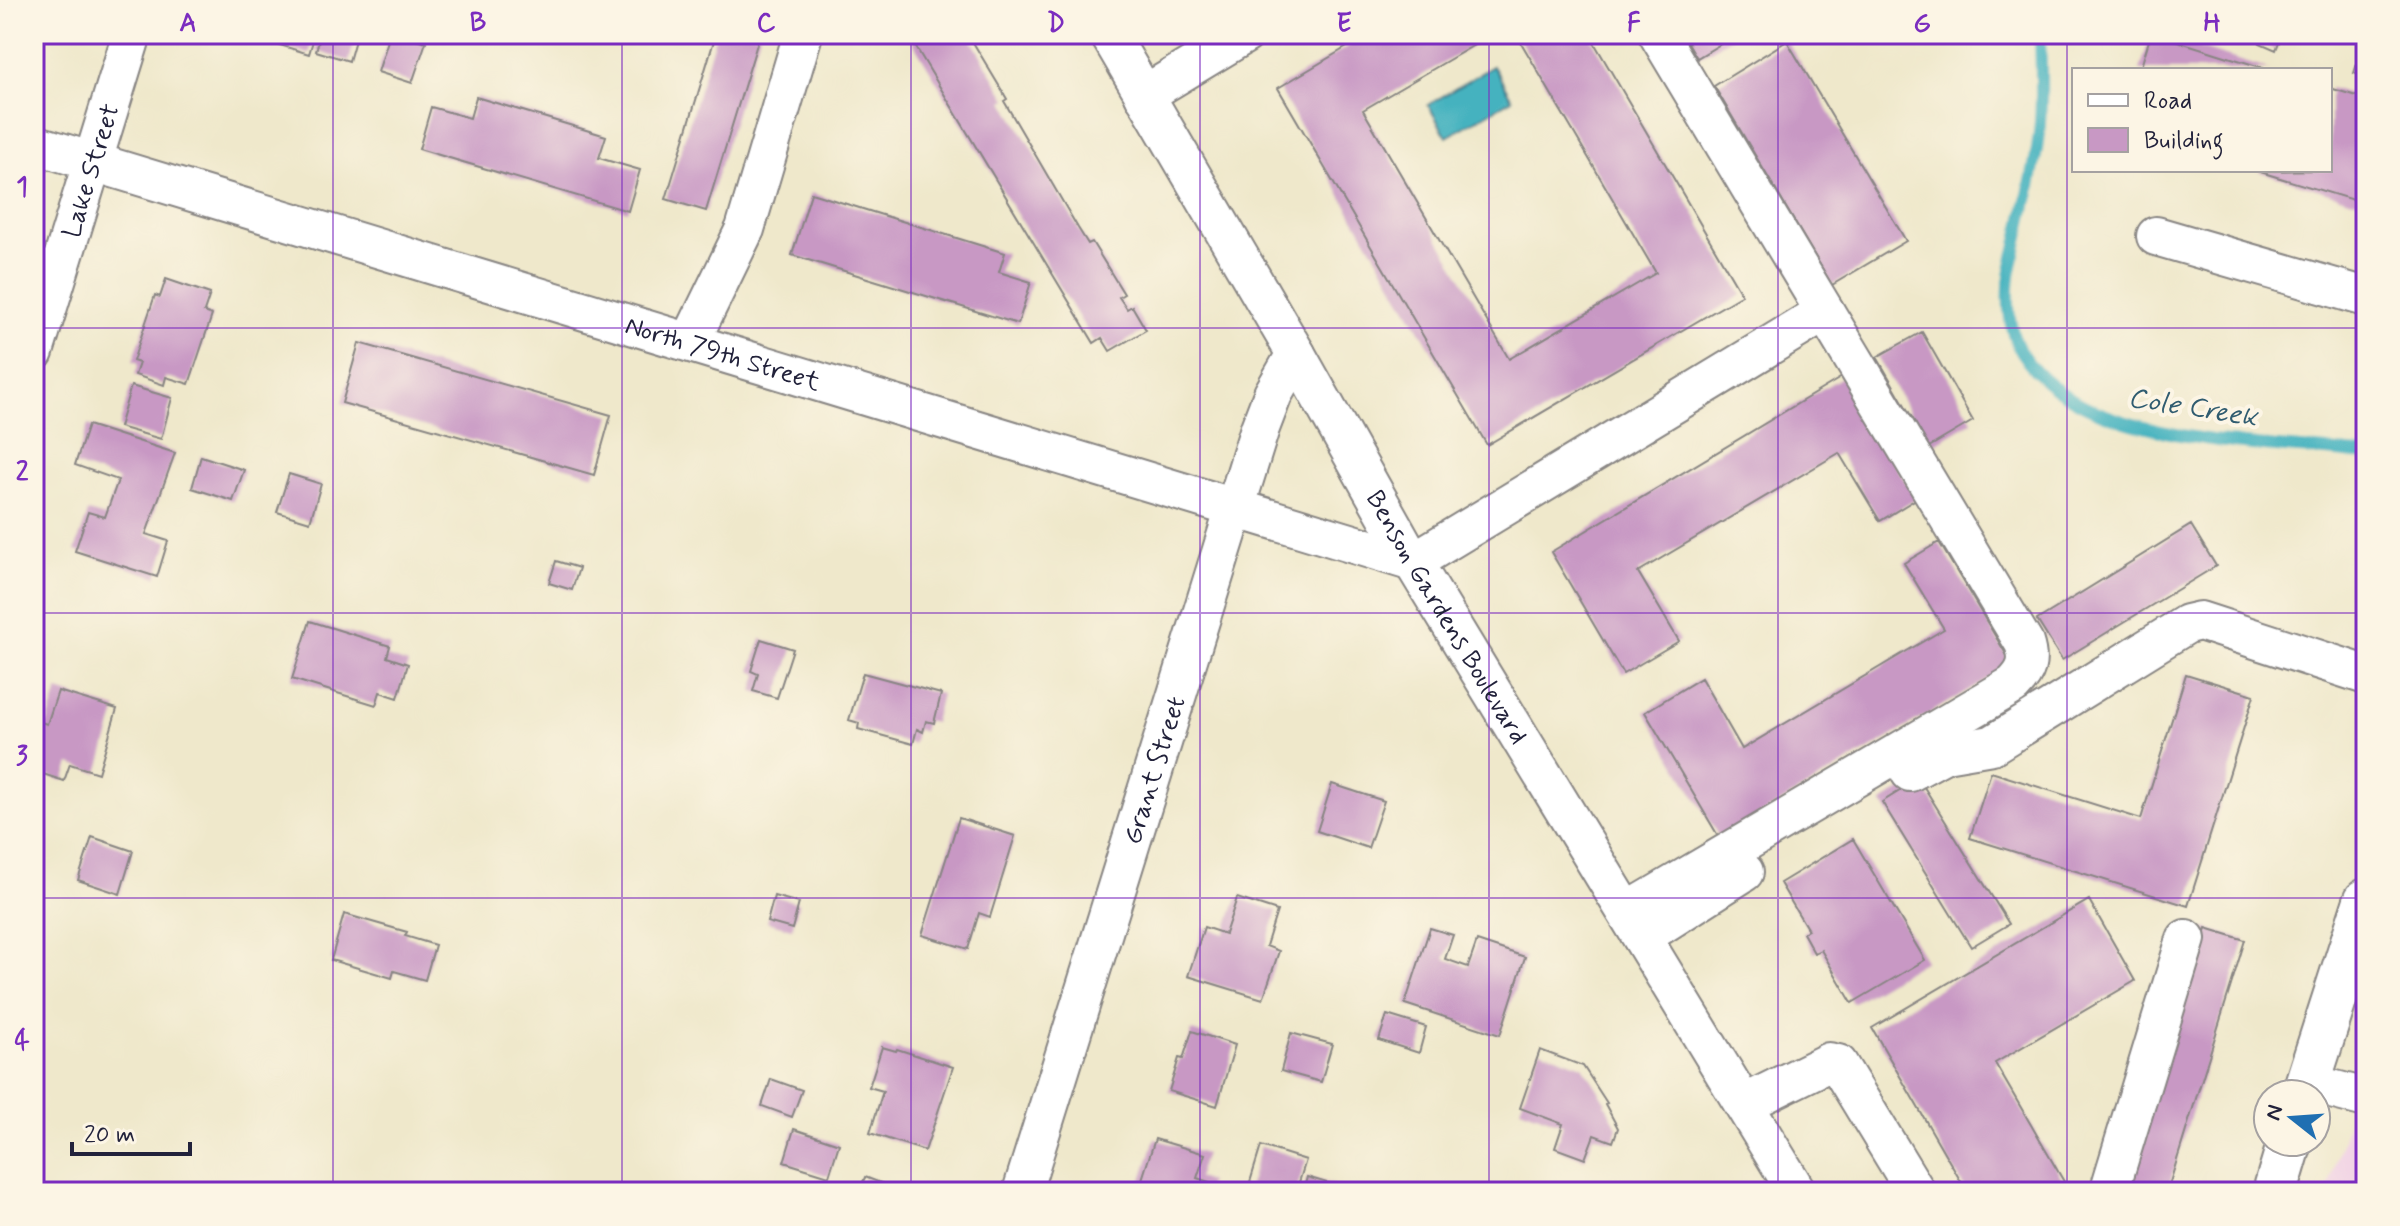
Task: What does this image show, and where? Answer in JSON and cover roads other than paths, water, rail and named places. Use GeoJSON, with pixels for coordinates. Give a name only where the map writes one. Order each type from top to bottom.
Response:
{"type":"FeatureCollection","features":[{"type":"Feature","properties":{"kind":"main road"},"geometry":{"type":"LineString","coordinates":[[2310,1078],[2366,901]]}},
{"type":"Feature","properties":{"kind":"main road"},"geometry":{"type":"LineString","coordinates":[[2275,1192],[2285,1158]]}},
{"type":"Feature","properties":{"kind":"street","name":"Lake Street"},"geometry":{"type":"LineString","coordinates":[[34,352],[132,34]]}},
{"type":"Feature","properties":{"kind":"street"},"geometry":{"type":"LineString","coordinates":[[690,342],[745,229],[803,34]]}},
{"type":"Feature","properties":{"kind":"street","name":"Benson Gardens Boulevard"},"geometry":{"type":"LineString","coordinates":[[1109,34],[1413,562],[1797,1192]]}},
{"type":"Feature","properties":{"kind":"street"},"geometry":{"type":"LineString","coordinates":[[1144,95],[1245,34]]}},
{"type":"Feature","properties":{"kind":"street"},"geometry":{"type":"LineString","coordinates":[[1634,924],[2003,691],[2021,677],[2028,655],[2024,643],[1658,34]]}},
{"type":"Feature","properties":{"kind":"street","name":"North 79th Street"},"geometry":{"type":"LineString","coordinates":[[34,144],[1413,562]]}},
{"type":"Feature","properties":{"kind":"street"},"geometry":{"type":"LineString","coordinates":[[2156,236],[2366,297]]}},
{"type":"Feature","properties":{"kind":"street"},"geometry":{"type":"LineString","coordinates":[[1413,562],[1825,312]]}},
{"type":"Feature","properties":{"kind":"street","name":"Grant Street"},"geometry":{"type":"LineString","coordinates":[[1022,1192],[1234,507],[1273,394],[1296,354]]}},
{"type":"Feature","properties":{"kind":"street"},"geometry":{"type":"LineString","coordinates":[[1634,924],[1945,753],[1992,745],[2187,624],[2200,621],[2366,675]]}},
{"type":"Feature","properties":{"kind":"street"},"geometry":{"type":"LineString","coordinates":[[2109,1192],[2186,939]]}},
{"type":"Feature","properties":{"kind":"street"},"geometry":{"type":"LineString","coordinates":[[1744,1104],[1829,1062],[1838,1064],[1916,1192]]}},
{"type":"Feature","properties":{"kind":"street"},"geometry":{"type":"LineString","coordinates":[[2332,1093],[2366,1098]]}},
{"type":"Feature","properties":{"kind":"water"},"geometry":{"type":"Polygon","coordinates":[[[1493,66],[1512,99],[1447,137],[1428,105],[1493,66]]]}},
{"type":"Feature","properties":{"kind":"waterway","name":"Cole Creek"},"geometry":{"type":"LineString","coordinates":[[2040,34],[2039,135],[2009,282],[2010,320],[2021,352],[2049,383],[2086,406],[2130,423],[2178,435],[2228,442],[2366,455]]}}]}
